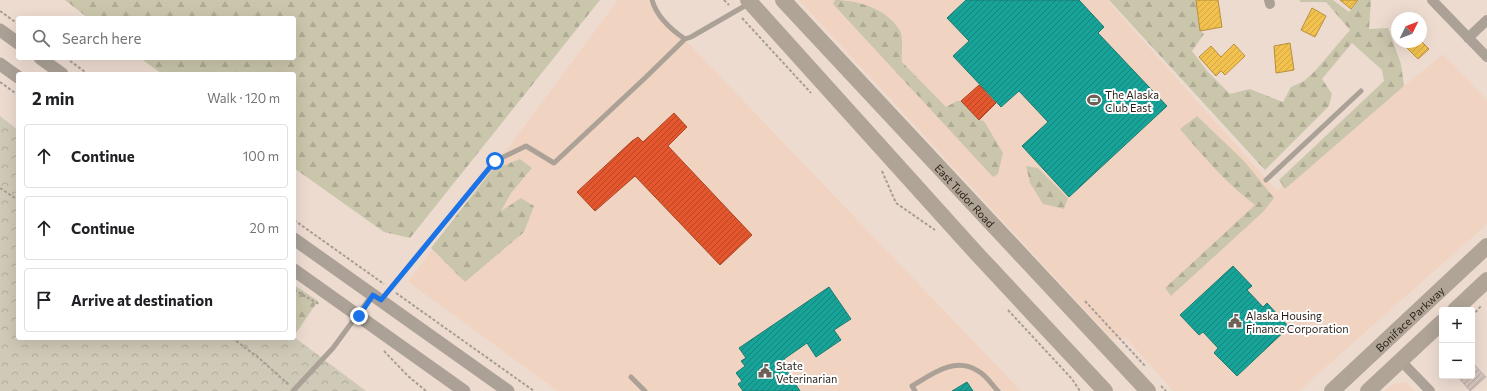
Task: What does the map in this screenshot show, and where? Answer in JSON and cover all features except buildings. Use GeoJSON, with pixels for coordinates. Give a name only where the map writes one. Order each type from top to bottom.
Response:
{"type":"FeatureCollection","features":[{"type":"Feature","properties":{"kind":"main road","name":"East Tudor Road"},"geometry":{"type":"LineString","coordinates":[[783,0],[1148,391]]}},
{"type":"Feature","properties":{"kind":"main road"},"geometry":{"type":"LineString","coordinates":[[749,1],[978,255],[1104,391]]}},
{"type":"Feature","properties":{"kind":"main road","name":"Boniface Parkway"},"geometry":{"type":"LineString","coordinates":[[1332,391],[1487,246]]}},
{"type":"Feature","properties":{"kind":"main road"},"geometry":{"type":"LineString","coordinates":[[1458,307],[1487,280]]}},
{"type":"Feature","properties":{"kind":"main road"},"geometry":{"type":"LineString","coordinates":[[1368,391],[1439,325]]}},
{"type":"Feature","properties":{"kind":"street"},"geometry":{"type":"LineString","coordinates":[[1432,0],[1487,57]]}},
{"type":"Feature","properties":{"kind":"street"},"geometry":{"type":"LineString","coordinates":[[1468,38],[1487,20]]}},
{"type":"Feature","properties":{"kind":"street"},"geometry":{"type":"LineString","coordinates":[[0,30],[16,42]]}},
{"type":"Feature","properties":{"kind":"street"},"geometry":{"type":"LineString","coordinates":[[43,60],[59,72]]}},
{"type":"Feature","properties":{"kind":"street"},"geometry":{"type":"LineString","coordinates":[[0,64],[16,76]]}},
{"type":"Feature","properties":{"kind":"street"},"geometry":{"type":"LineString","coordinates":[[296,240],[508,391]]}},
{"type":"Feature","properties":{"kind":"street"},"geometry":{"type":"LineString","coordinates":[[296,271],[464,391]]}},
{"type":"Feature","properties":{"kind":"street"},"geometry":{"type":"LineString","coordinates":[[1401,361],[1430,391]]}},
{"type":"Feature","properties":{"kind":"lane"},"geometry":{"type":"LineString","coordinates":[[652,0],[658,14],[669,28],[685,39]]}},
{"type":"Feature","properties":{"kind":"lane"},"geometry":{"type":"LineString","coordinates":[[294,390],[333,348],[359,316],[377,298],[390,289],[495,161],[526,146],[554,163],[685,39],[735,11],[749,1]]}},
{"type":"Feature","properties":{"kind":"lane"},"geometry":{"type":"LineString","coordinates":[[1266,180],[1361,91]]}},
{"type":"Feature","properties":{"kind":"lane"},"geometry":{"type":"LineString","coordinates":[[915,391],[912,386],[944,367],[959,365],[978,371],[998,391]]}},
{"type":"Feature","properties":{"kind":"lane"},"geometry":{"type":"LineString","coordinates":[[631,377],[645,391]]}},
{"type":"Feature","properties":{"kind":"path"},"geometry":{"type":"LineString","coordinates":[[724,0],[816,98]]}},
{"type":"Feature","properties":{"kind":"path"},"geometry":{"type":"LineString","coordinates":[[0,11],[16,23]]}},
{"type":"Feature","properties":{"kind":"path"},"geometry":{"type":"LineString","coordinates":[[69,60],[85,72]]}},
{"type":"Feature","properties":{"kind":"path"},"geometry":{"type":"LineString","coordinates":[[0,82],[16,94]]}},
{"type":"Feature","properties":{"kind":"path"},"geometry":{"type":"LineString","coordinates":[[881,168],[896,203],[933,228],[939,234]]}},
{"type":"Feature","properties":{"kind":"path"},"geometry":{"type":"LineString","coordinates":[[0,188],[16,199]]}},
{"type":"Feature","properties":{"kind":"path"},"geometry":{"type":"LineString","coordinates":[[296,221],[534,391]]}},
{"type":"Feature","properties":{"kind":"path"},"geometry":{"type":"LineString","coordinates":[[296,291],[326,308]]}},
{"type":"Feature","properties":{"kind":"path"},"geometry":{"type":"LineString","coordinates":[[1008,309],[1072,379],[1080,391]]}},
{"type":"Feature","properties":{"kind":"path"},"geometry":{"type":"LineString","coordinates":[[235,340],[259,358],[294,390]]}},
{"type":"Feature","properties":{"kind":"path"},"geometry":{"type":"LineString","coordinates":[[381,347],[408,376],[426,391]]}},
{"type":"Feature","properties":{"kind":"shaded area"},"geometry":{"type":"Polygon","coordinates":[[[618,0],[647,0],[1021,391],[558,391],[408,282],[618,0]]]}},
{"type":"Feature","properties":{"kind":"shaded area"},"geometry":{"type":"Polygon","coordinates":[[[799,0],[1107,0],[1277,191],[1443,54],[1487,100],[1487,224],[1299,391],[1173,391],[1126,338],[1112,339],[799,0]]]}},
{"type":"Feature","properties":{"kind":"shaded area"},"geometry":{"type":"Polygon","coordinates":[[[1406,382],[1415,391],[1384,391],[1392,384],[1406,382]]]}},
{"type":"Feature","properties":{"kind":"green space"},"geometry":{"type":"Polygon","coordinates":[[[65,0],[600,0],[410,238],[384,232],[296,169],[296,72],[159,72],[143,60],[296,60],[296,16],[85,16],[65,0]]]}},
{"type":"Feature","properties":{"kind":"green space"},"geometry":{"type":"Polygon","coordinates":[[[835,0],[844,0],[872,7],[895,23],[901,34],[902,62],[946,107],[957,101],[961,101],[979,120],[984,121],[1003,153],[998,174],[993,177],[833,4],[835,0]]]}},
{"type":"Feature","properties":{"kind":"green space"},"geometry":{"type":"Polygon","coordinates":[[[1109,0],[1196,0],[1200,31],[1204,34],[1192,51],[1208,72],[1230,94],[1250,89],[1283,102],[1291,87],[1304,81],[1315,71],[1350,30],[1326,2],[1301,2],[1299,0],[1333,0],[1349,12],[1359,0],[1371,0],[1369,29],[1388,28],[1391,36],[1391,48],[1395,48],[1401,64],[1404,86],[1285,189],[1279,180],[1384,81],[1382,70],[1352,43],[1322,79],[1332,94],[1329,106],[1265,170],[1109,0]]]}},
{"type":"Feature","properties":{"kind":"green space"},"geometry":{"type":"Polygon","coordinates":[[[0,116],[16,128],[16,340],[296,340],[296,338],[366,391],[0,391],[0,116]]]}},
{"type":"Feature","properties":{"kind":"green space"},"geometry":{"type":"Polygon","coordinates":[[[1197,116],[1244,161],[1274,198],[1263,212],[1171,296],[1165,288],[1255,205],[1244,197],[1206,159],[1180,129],[1197,116]]]}},
{"type":"Feature","properties":{"kind":"green space"},"geometry":{"type":"Polygon","coordinates":[[[520,159],[532,168],[511,193],[501,211],[521,198],[534,206],[524,232],[465,282],[431,248],[492,170],[520,159]]]}},
{"type":"Feature","properties":{"kind":"green space"},"geometry":{"type":"Polygon","coordinates":[[[1026,166],[1038,168],[1068,198],[1064,209],[1043,204],[1030,183],[1026,166]]]}},
{"type":"Feature","properties":{"kind":"green space"},"geometry":{"type":"Polygon","coordinates":[[[296,286],[318,301],[296,333],[296,286]]]}},
{"type":"Feature","properties":{"kind":"place","name":"The Alaska Club East"},"geometry":{"type":"Point","coordinates":[1094,100]}},
{"type":"Feature","properties":{"kind":"place","name":"Alaska Housing Finance Corporation"},"geometry":{"type":"Point","coordinates":[1235,321]}},
{"type":"Feature","properties":{"kind":"place","name":"State Veterinarian"},"geometry":{"type":"Point","coordinates":[765,371]}},
{"type":"Feature","properties":{"kind":"route"},"geometry":{"type":"LineString","coordinates":[[359,316],[373,295],[381,300],[495,161]]}}]}
